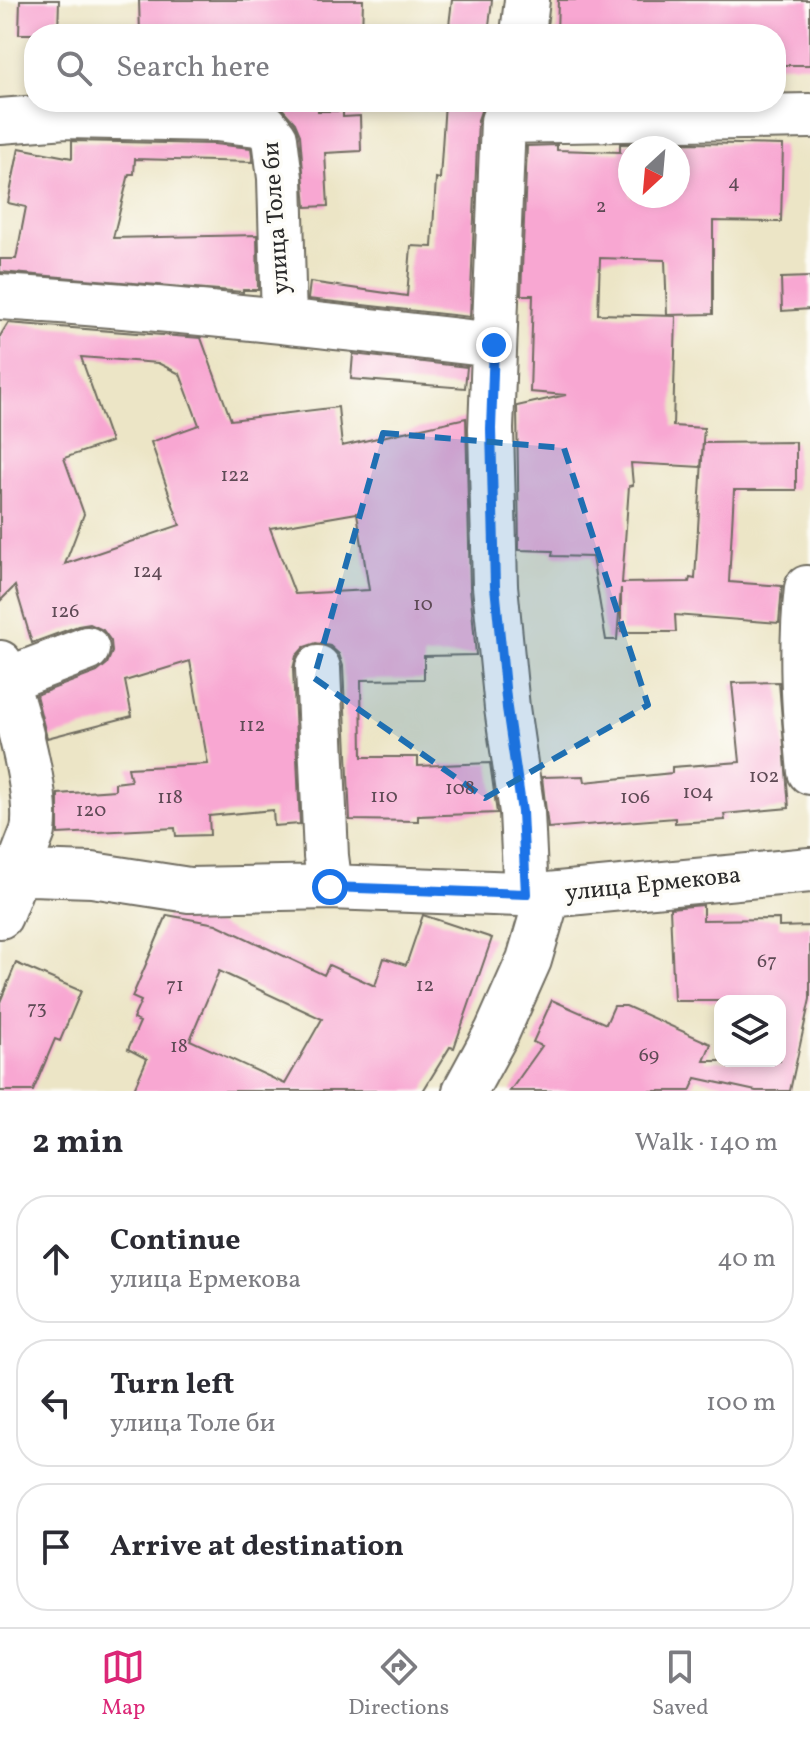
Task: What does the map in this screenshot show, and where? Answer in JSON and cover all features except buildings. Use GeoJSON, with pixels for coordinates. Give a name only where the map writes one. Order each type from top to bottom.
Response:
{"type":"FeatureCollection","features":[{"type":"Feature","properties":{"kind":"street"},"geometry":{"type":"LineString","coordinates":[[524,24],[527,0]]}},
{"type":"Feature","properties":{"kind":"street"},"geometry":{"type":"LineString","coordinates":[[465,1091],[497,1032],[529,960],[537,895],[507,708],[495,586],[491,429],[507,112]]}},
{"type":"Feature","properties":{"kind":"street"},"geometry":{"type":"LineString","coordinates":[[568,112],[810,116]]}},
{"type":"Feature","properties":{"kind":"street","name":"улица Толе би"},"geometry":{"type":"LineString","coordinates":[[0,121],[66,116],[230,120],[265,125],[275,138],[280,178],[284,321],[494,345]]}},
{"type":"Feature","properties":{"kind":"street"},"geometry":{"type":"LineString","coordinates":[[0,297],[92,302],[284,321]]}},
{"type":"Feature","properties":{"kind":"street"},"geometry":{"type":"LineString","coordinates":[[807,588],[802,630],[802,691],[810,772]]}},
{"type":"Feature","properties":{"kind":"street"},"geometry":{"type":"LineString","coordinates":[[0,916],[8,872],[33,831],[35,817],[32,788],[3,671],[87,649]]}},
{"type":"Feature","properties":{"kind":"street"},"geometry":{"type":"LineString","coordinates":[[318,668],[330,887]]}},
{"type":"Feature","properties":{"kind":"street","name":"улица Ермекова"},"geometry":{"type":"LineString","coordinates":[[8,872],[92,875],[189,890],[330,887],[537,895],[810,870]]}},
{"type":"Feature","properties":{"kind":"highlighted area"},"geometry":{"type":"Polygon","coordinates":[[[383,433],[564,448],[648,705],[485,798],[314,678],[383,433]]]}},
{"type":"Feature","properties":{"kind":"route"},"geometry":{"type":"LineString","coordinates":[[330,887],[526,894],[522,812],[507,708],[495,586],[491,429],[494,345]]}}]}
